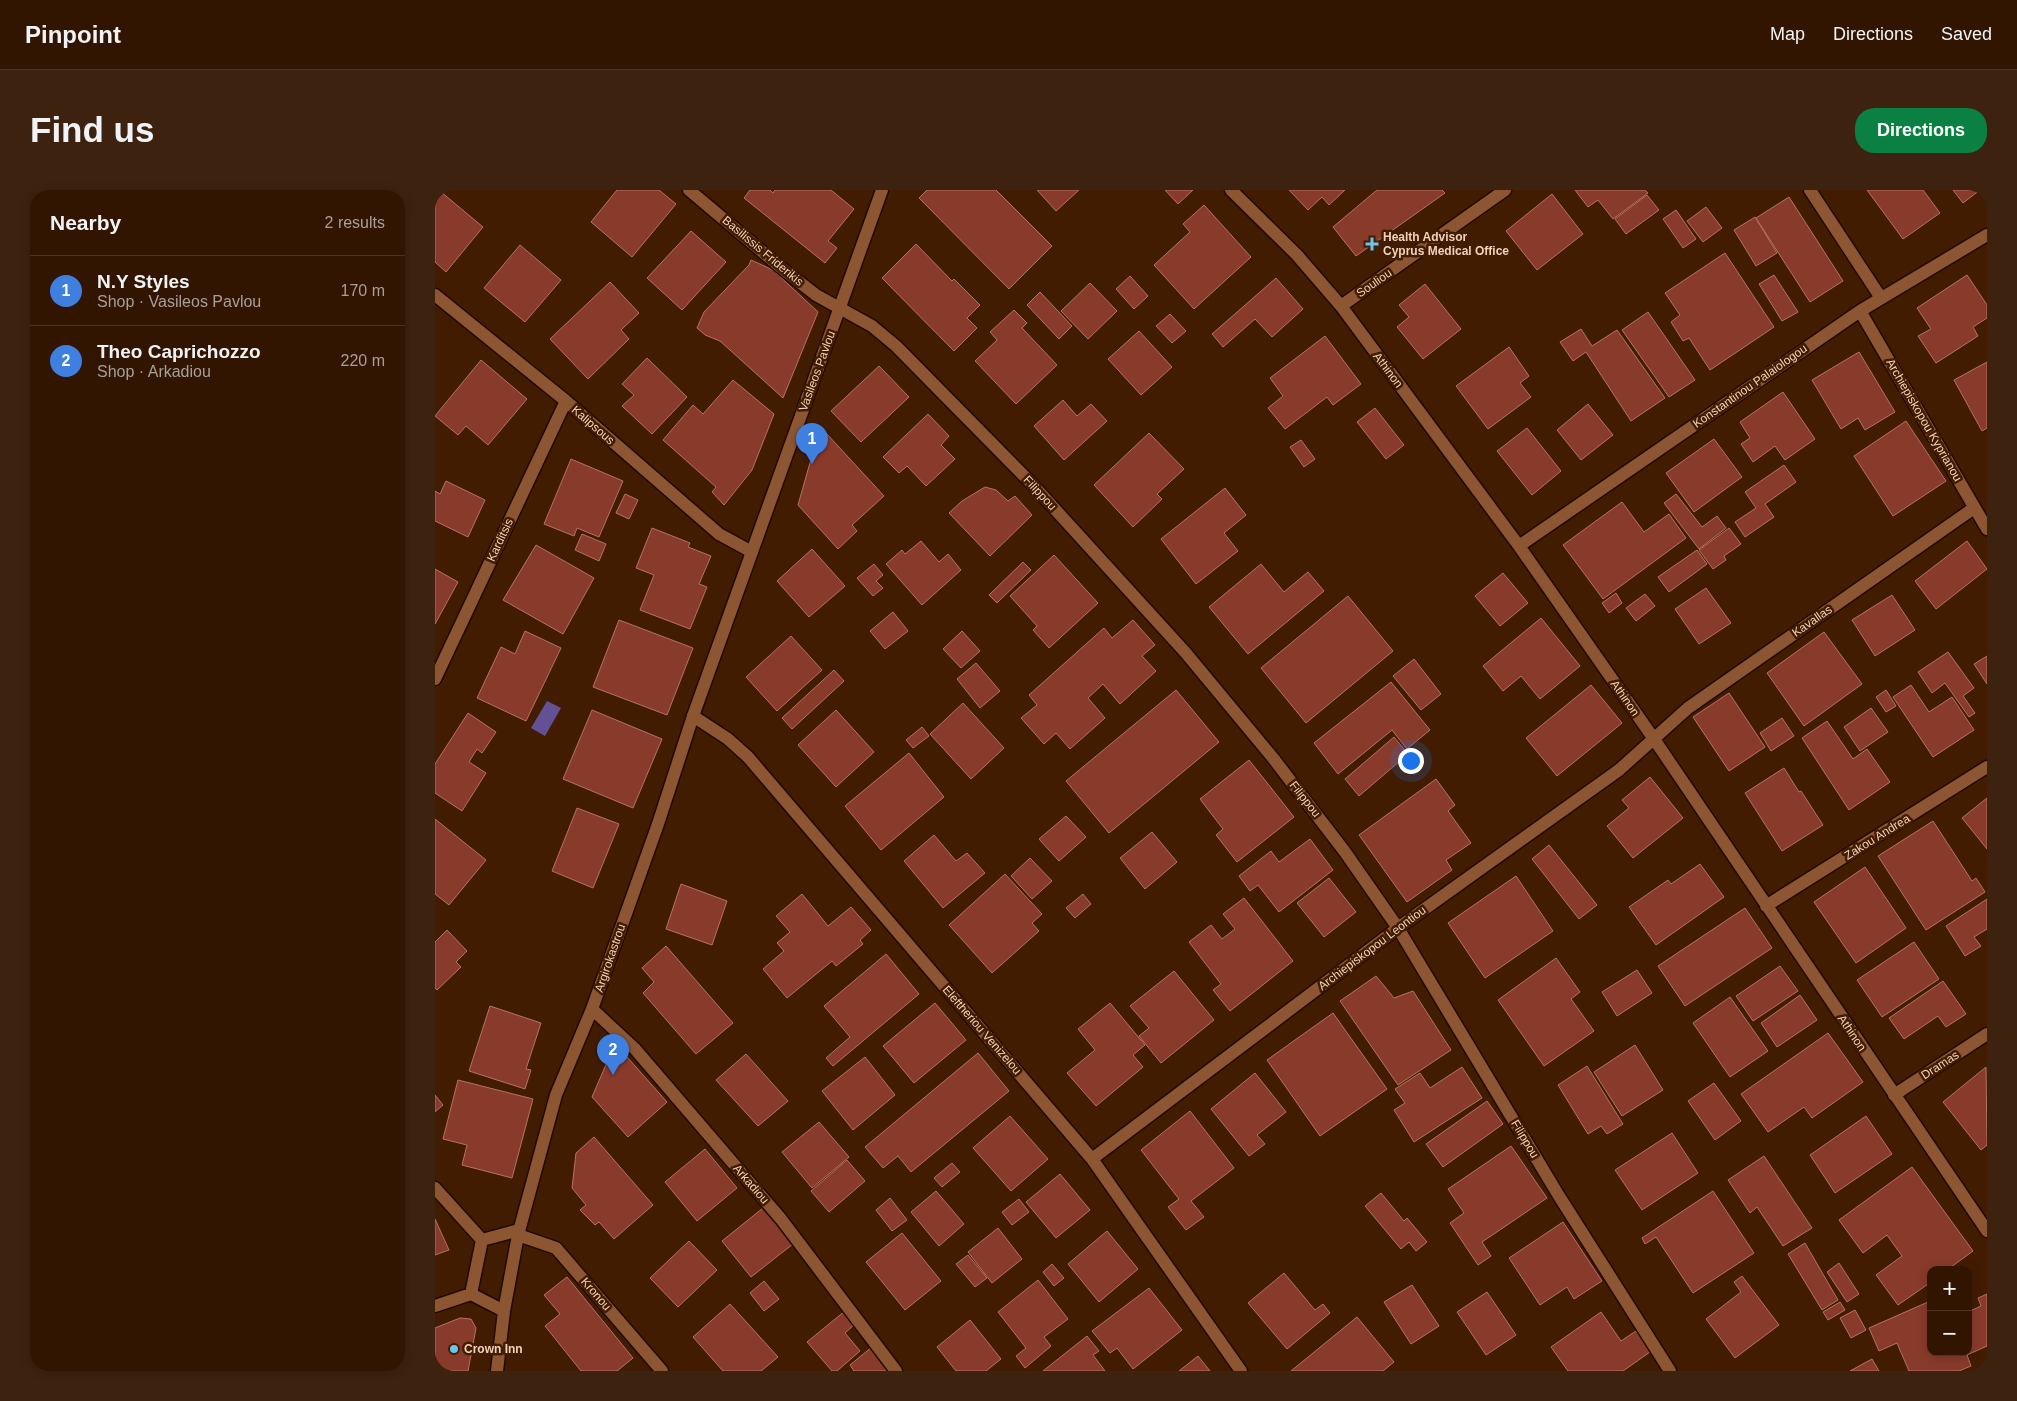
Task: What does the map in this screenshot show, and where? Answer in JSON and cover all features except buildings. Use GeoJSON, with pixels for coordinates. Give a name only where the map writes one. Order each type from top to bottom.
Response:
{"type":"FeatureCollection","features":[{"type":"Feature","properties":{"kind":"street","name":"Basilissis Friderikis"},"geometry":{"type":"LineString","coordinates":[[689,190],[784,270],[817,295],[840,308]]}},
{"type":"Feature","properties":{"kind":"street","name":"Vasileos Pavlou"},"geometry":{"type":"LineString","coordinates":[[752,552],[882,190]]}},
{"type":"Feature","properties":{"kind":"street","name":"Athinon"},"geometry":{"type":"LineString","coordinates":[[1231,190],[1297,255],[1341,306],[1519,546],[1654,739],[1987,1231]]}},
{"type":"Feature","properties":{"kind":"street","name":"Souliou"},"geometry":{"type":"LineString","coordinates":[[1341,306],[1505,190]]}},
{"type":"Feature","properties":{"kind":"street"},"geometry":{"type":"LineString","coordinates":[[1810,190],[1881,298]]}},
{"type":"Feature","properties":{"kind":"street","name":"Konstantinou Palaiologou"},"geometry":{"type":"LineString","coordinates":[[1519,546],[1860,311],[1987,235]]}},
{"type":"Feature","properties":{"kind":"street","name":"Kalipsous"},"geometry":{"type":"LineString","coordinates":[[435,294],[566,402],[719,534],[752,552]]}},
{"type":"Feature","properties":{"kind":"street","name":"Filippou"},"geometry":{"type":"LineString","coordinates":[[840,308],[872,326],[895,346],[1032,484],[1179,645],[1273,758],[1345,852],[1398,928],[1559,1196],[1670,1371]]}},
{"type":"Feature","properties":{"kind":"street","name":"Archiepiskopou Kyprianou"},"geometry":{"type":"LineString","coordinates":[[1860,311],[1987,529]]}},
{"type":"Feature","properties":{"kind":"street","name":"Karditsis"},"geometry":{"type":"LineString","coordinates":[[435,680],[566,402]]}},
{"type":"Feature","properties":{"kind":"street","name":"Kavallas"},"geometry":{"type":"LineString","coordinates":[[1654,739],[1688,708],[1974,508]]}},
{"type":"Feature","properties":{"kind":"street","name":"Argirokastrou"},"geometry":{"type":"LineString","coordinates":[[497,1371],[504,1311],[518,1233],[557,1096],[592,1009],[752,552]]}},
{"type":"Feature","properties":{"kind":"street","name":"Eleftheriou Venizelou"},"geometry":{"type":"LineString","coordinates":[[693,716],[728,739],[747,757],[1092,1159],[1241,1371]]}},
{"type":"Feature","properties":{"kind":"street","name":"Archiepiskopou Leontiou"},"geometry":{"type":"LineString","coordinates":[[1092,1159],[1398,928],[1619,770],[1654,739]]}},
{"type":"Feature","properties":{"kind":"street","name":"Zakou Andrea"},"geometry":{"type":"LineString","coordinates":[[1767,906],[1987,767]]}},
{"type":"Feature","properties":{"kind":"street","name":"Arkadiou"},"geometry":{"type":"LineString","coordinates":[[592,1009],[635,1050],[781,1218],[896,1371]]}},
{"type":"Feature","properties":{"kind":"street","name":"Dramas"},"geometry":{"type":"LineString","coordinates":[[1894,1095],[1987,1034]]}},
{"type":"Feature","properties":{"kind":"street"},"geometry":{"type":"LineString","coordinates":[[435,1188],[482,1240]]}},
{"type":"Feature","properties":{"kind":"street"},"geometry":{"type":"LineString","coordinates":[[482,1240],[518,1233]]}},
{"type":"Feature","properties":{"kind":"street","name":"Kronou"},"geometry":{"type":"LineString","coordinates":[[518,1233],[556,1248],[662,1371]]}},
{"type":"Feature","properties":{"kind":"street"},"geometry":{"type":"LineString","coordinates":[[471,1294],[482,1240]]}},
{"type":"Feature","properties":{"kind":"street"},"geometry":{"type":"LineString","coordinates":[[435,1306],[471,1294],[504,1311]]}},
{"type":"Feature","properties":{"kind":"shaded area"},"geometry":{"type":"Polygon","coordinates":[[[547,701],[561,708],[545,736],[531,728],[547,701]]]}},
{"type":"Feature","properties":{"kind":"place","name":"Health Advisor Cyprus Medical Office"},"geometry":{"type":"Point","coordinates":[1372,244]}},
{"type":"Feature","properties":{"kind":"place","name":"N.Y Styles"},"geometry":{"type":"Point","coordinates":[812,464]}},
{"type":"Feature","properties":{"kind":"place","name":"Theo Caprichozzo"},"geometry":{"type":"Point","coordinates":[613,1075]}},
{"type":"Feature","properties":{"kind":"place","name":"Crown Inn"},"geometry":{"type":"Point","coordinates":[454,1349]}}]}
